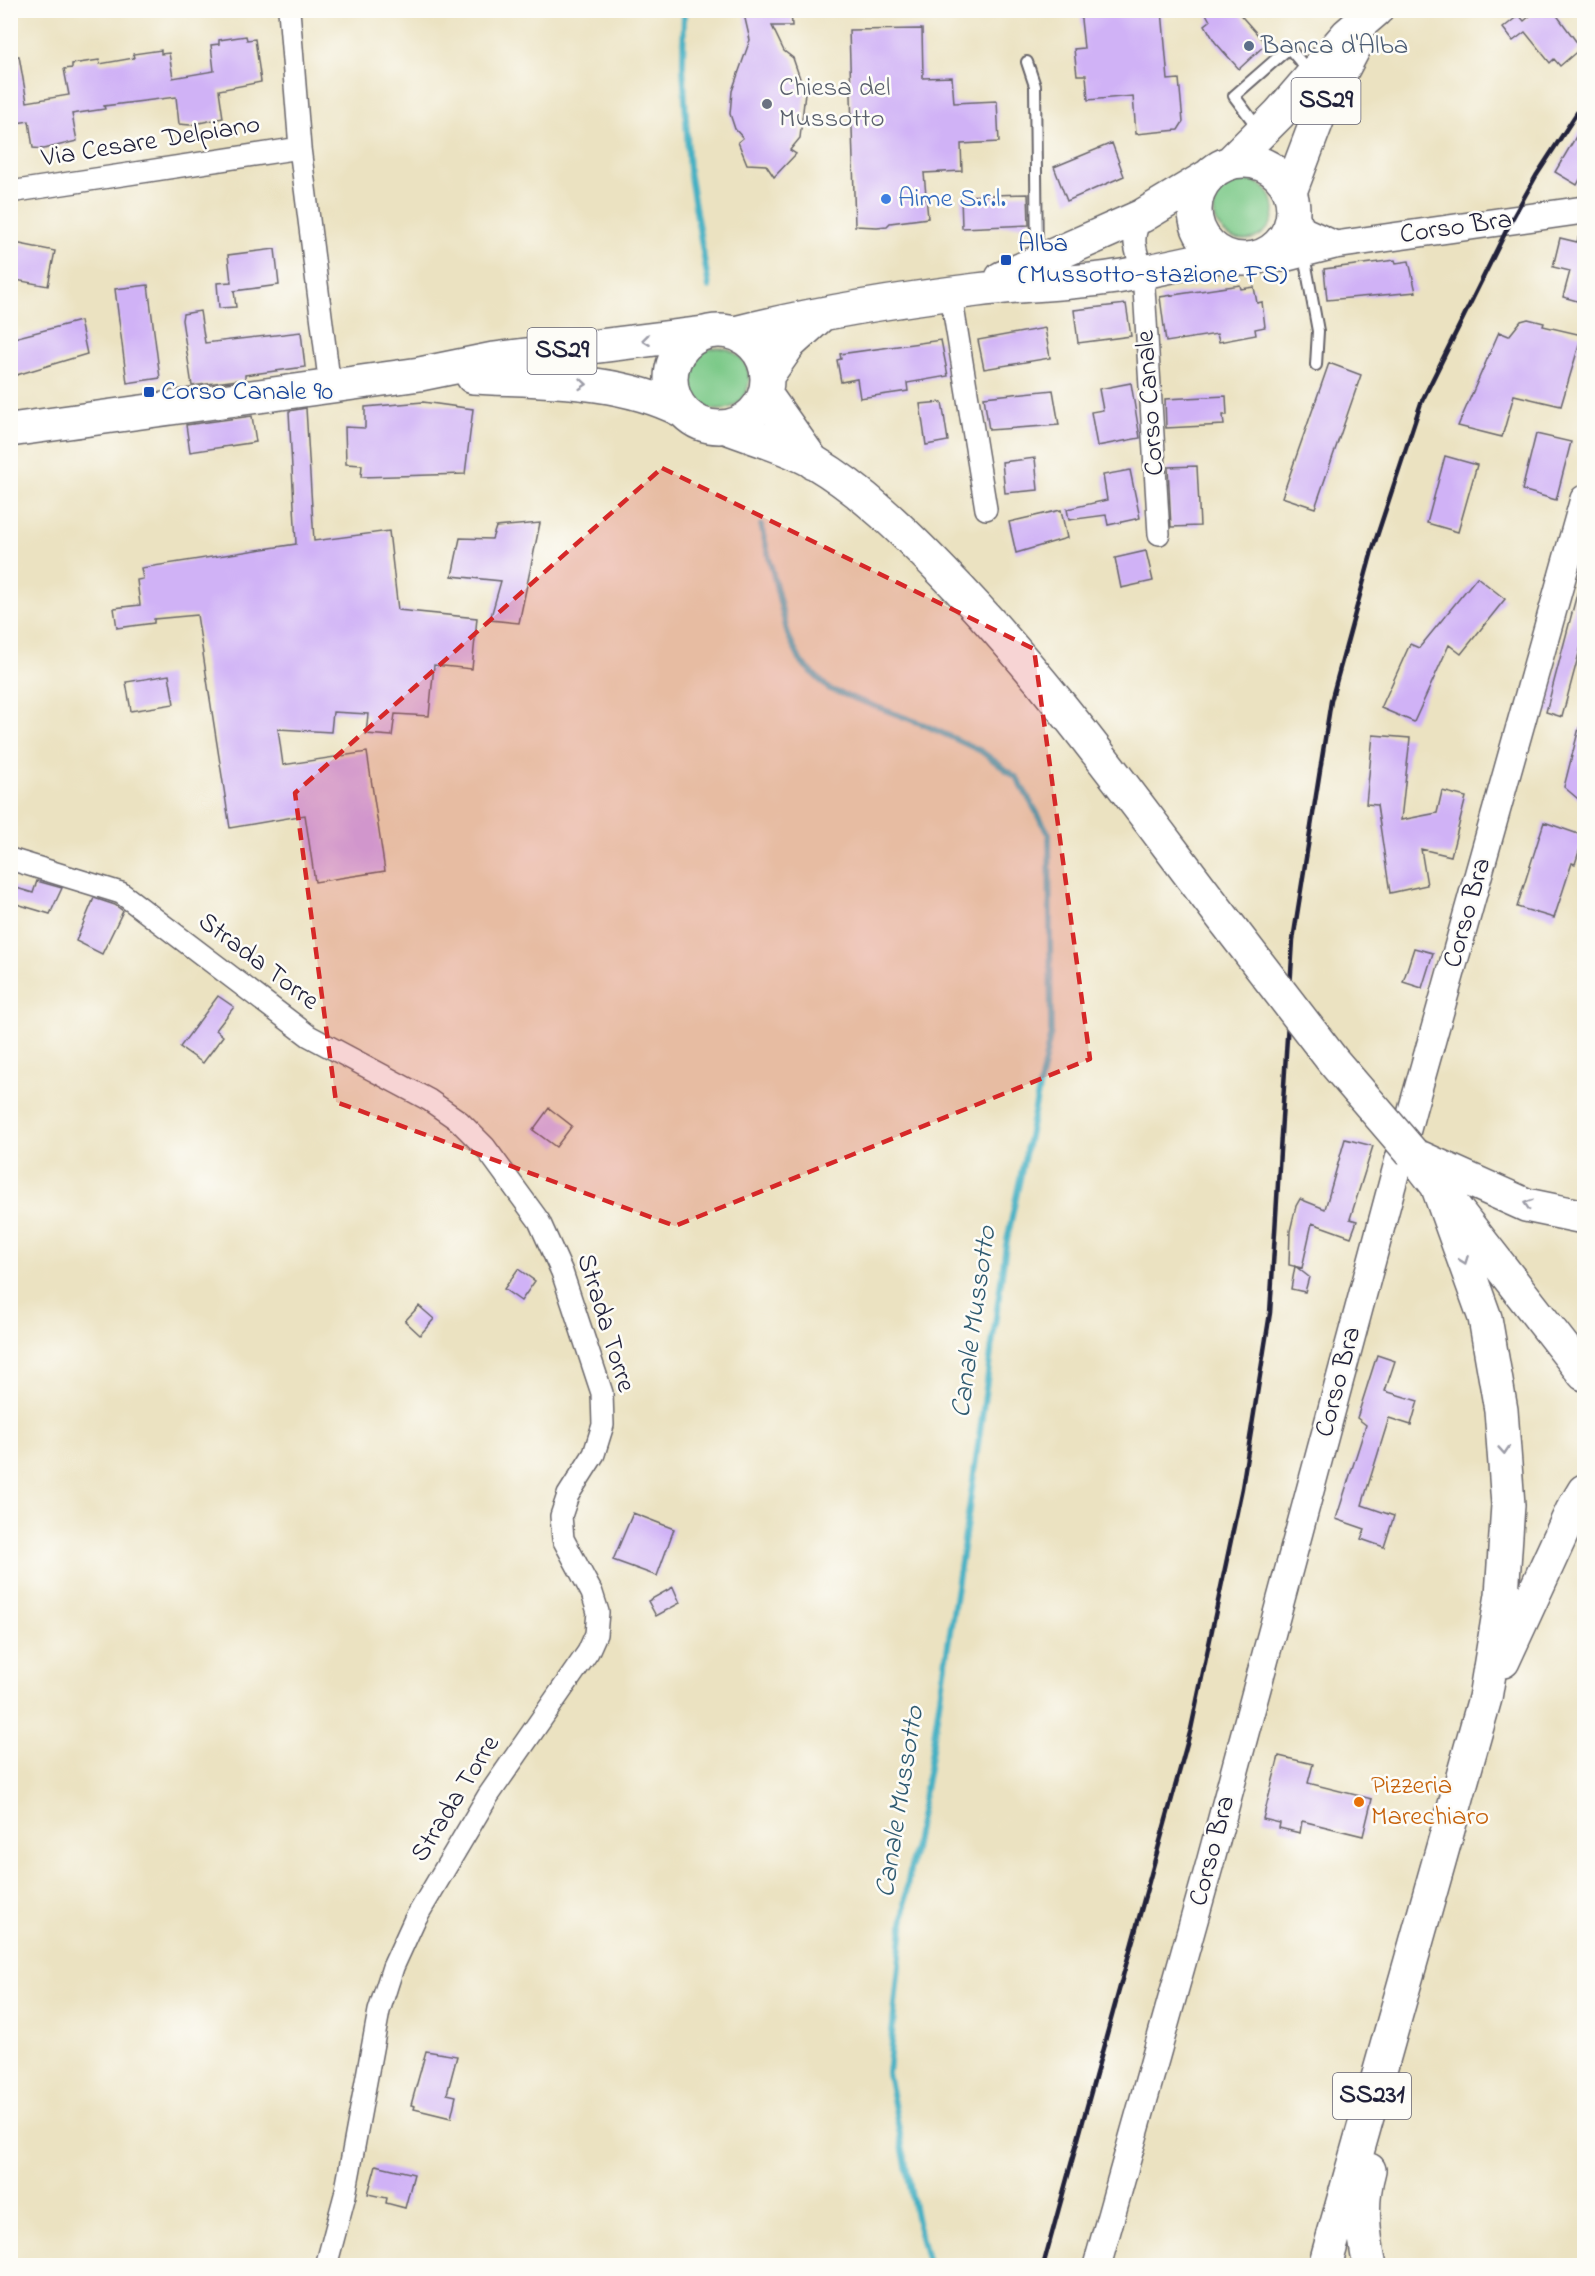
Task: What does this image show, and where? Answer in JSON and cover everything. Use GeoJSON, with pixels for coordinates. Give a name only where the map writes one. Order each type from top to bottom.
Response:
{"type":"FeatureCollection","features":[{"type":"Feature","properties":{"kind":"main road","name":"SS29"},"geometry":{"type":"LineString","coordinates":[[963,292],[1036,263],[1142,216],[1219,169],[1261,131],[1313,76],[1347,35],[1372,12]]}},
{"type":"Feature","properties":{"kind":"main road","name":"SS29"},"geometry":{"type":"LineString","coordinates":[[1291,202],[1321,110],[1372,12]]}},
{"type":"Feature","properties":{"kind":"main road"},"geometry":{"type":"LineString","coordinates":[[1245,160],[1272,169],[1282,179],[1291,202],[1290,227],[1282,240],[1271,251],[1257,257],[1241,259],[1224,255],[1211,247],[1201,234],[1195,219],[1195,204],[1199,189],[1219,169],[1245,160]]}},
{"type":"Feature","properties":{"kind":"main road","name":"SS29"},"geometry":{"type":"LineString","coordinates":[[10,430],[420,374],[494,359],[720,333],[886,303],[963,292],[1120,277],[1224,255]]}},
{"type":"Feature","properties":{"kind":"main road"},"geometry":{"type":"LineString","coordinates":[[726,427],[750,416],[790,343],[820,316]]}},
{"type":"Feature","properties":{"kind":"main road"},"geometry":{"type":"LineString","coordinates":[[813,462],[766,385],[758,350],[748,340],[720,333],[690,340],[679,351],[672,365],[670,381],[681,410],[694,421],[709,426],[726,427],[813,462],[870,501],[990,620],[1103,759],[1333,1061],[1412,1153],[1439,1177],[1584,1374]]}},
{"type":"Feature","properties":{"kind":"main road","name":"SS29"},"geometry":{"type":"LineString","coordinates":[[420,374],[591,384],[654,396],[681,410]]}},
{"type":"Feature","properties":{"kind":"main road"},"geometry":{"type":"LineString","coordinates":[[1439,1177],[1526,1205],[1584,1217]]}},
{"type":"Feature","properties":{"kind":"main road"},"geometry":{"type":"LineString","coordinates":[[1439,1177],[1485,1318],[1501,1410],[1508,1505],[1502,1595],[1485,1698]]}},
{"type":"Feature","properties":{"kind":"main road","name":"SS231"},"geometry":{"type":"LineString","coordinates":[[1324,2265],[1485,1698],[1572,1511],[1584,1491]]}},
{"type":"Feature","properties":{"kind":"main road"},"geometry":{"type":"LineString","coordinates":[[1370,2265],[1362,2224],[1364,2186],[1403,2052],[1420,1926]]}},
{"type":"Feature","properties":{"kind":"street","name":"Via Cesare Delpiano"},"geometry":{"type":"LineString","coordinates":[[290,10],[300,148],[330,387]]}},
{"type":"Feature","properties":{"kind":"street"},"geometry":{"type":"LineString","coordinates":[[1313,76],[1321,87],[1321,110]]}},
{"type":"Feature","properties":{"kind":"street","name":"Via Cesare Delpiano"},"geometry":{"type":"LineString","coordinates":[[10,192],[300,148]]}},
{"type":"Feature","properties":{"kind":"street"},"geometry":{"type":"LineString","coordinates":[[1291,202],[1302,230],[1335,245]]}},
{"type":"Feature","properties":{"kind":"street","name":"Corso Bra"},"geometry":{"type":"LineString","coordinates":[[1257,257],[1304,255],[1335,245],[1583,208]]}},
{"type":"Feature","properties":{"kind":"street","name":"Corso Canale"},"geometry":{"type":"LineString","coordinates":[[1142,216],[1134,231],[1137,256],[1143,272],[1159,534]]}},
{"type":"Feature","properties":{"kind":"street"},"geometry":{"type":"LineString","coordinates":[[963,292],[986,509]]}},
{"type":"Feature","properties":{"kind":"street","name":"Corso Bra"},"geometry":{"type":"LineString","coordinates":[[1097,2265],[1213,1852],[1410,1119],[1584,499]]}},
{"type":"Feature","properties":{"kind":"street","name":"Strada Torre"},"geometry":{"type":"LineString","coordinates":[[10,859],[121,893],[309,1036],[429,1100],[459,1121],[485,1147],[539,1221],[562,1272],[602,1393],[603,1425],[594,1454],[568,1495],[561,1516],[563,1539],[592,1593],[598,1612],[596,1634],[588,1652],[488,1796],[414,1921],[393,1967],[379,2011],[345,2195],[326,2265]]}},
{"type":"Feature","properties":{"kind":"lane"},"geometry":{"type":"LineString","coordinates":[[1261,131],[1234,96],[1288,48],[1313,76]]}},
{"type":"Feature","properties":{"kind":"lane"},"geometry":{"type":"LineString","coordinates":[[1027,62],[1035,86],[1036,263]]}},
{"type":"Feature","properties":{"kind":"lane"},"geometry":{"type":"LineString","coordinates":[[1304,255],[1318,331],[1316,365]]}},
{"type":"Feature","properties":{"kind":"highlighted area"},"geometry":{"type":"Polygon","coordinates":[[[662,468],[1034,649],[1090,1059],[675,1226],[336,1102],[295,793],[662,468]]]}},
{"type":"Feature","properties":{"kind":"green space"},"geometry":{"type":"Polygon","coordinates":[[[1244,180],[1261,185],[1269,193],[1274,210],[1269,227],[1261,235],[1244,240],[1227,235],[1219,227],[1214,210],[1219,193],[1227,185],[1244,180]]]}},
{"type":"Feature","properties":{"kind":"green space"},"geometry":{"type":"Polygon","coordinates":[[[718,348],[735,353],[740,357],[744,362],[749,379],[744,396],[740,401],[735,405],[718,410],[701,405],[696,401],[692,396],[687,379],[692,362],[696,357],[701,353],[718,348]]]}},
{"type":"Feature","properties":{"kind":"building","name":"Chiesa del Mussotto"},"geometry":{"type":"Polygon","coordinates":[[[743,10],[791,10],[792,26],[772,26],[784,51],[793,58],[805,93],[800,138],[790,150],[796,154],[774,177],[766,165],[747,164],[738,142],[743,138],[735,129],[730,114],[732,91],[750,40],[743,10]]]}},
{"type":"Feature","properties":{"kind":"building"},"geometry":{"type":"Polygon","coordinates":[[[1080,10],[1162,10],[1168,80],[1179,79],[1183,122],[1178,130],[1136,134],[1133,96],[1088,100],[1086,75],[1077,75],[1074,49],[1084,48],[1080,10]]]}},
{"type":"Feature","properties":{"kind":"building"},"geometry":{"type":"Polygon","coordinates":[[[1204,10],[1236,10],[1266,44],[1239,69],[1215,42],[1205,25],[1210,21],[1204,10]]]}},
{"type":"Feature","properties":{"kind":"building"},"geometry":{"type":"Polygon","coordinates":[[[1537,10],[1553,10],[1581,48],[1560,66],[1554,59],[1550,63],[1525,32],[1513,41],[1503,28],[1519,15],[1524,21],[1537,10]]]}},
{"type":"Feature","properties":{"kind":"building"},"geometry":{"type":"Polygon","coordinates":[[[922,29],[923,78],[952,77],[954,103],[997,101],[999,142],[961,144],[962,171],[924,173],[928,218],[890,223],[887,226],[855,226],[849,30],[922,29]]]}},
{"type":"Feature","properties":{"kind":"building"},"geometry":{"type":"Polygon","coordinates":[[[246,36],[247,40],[255,39],[261,82],[219,90],[223,118],[190,125],[179,124],[176,97],[104,106],[105,109],[72,114],[77,141],[44,149],[33,148],[29,121],[10,124],[10,56],[19,56],[27,102],[69,95],[64,69],[72,68],[72,64],[99,60],[100,64],[134,58],[133,54],[161,50],[161,54],[169,53],[173,78],[214,71],[211,45],[219,44],[219,40],[246,36]]]}},
{"type":"Feature","properties":{"kind":"building"},"geometry":{"type":"Polygon","coordinates":[[[1584,123],[1584,172],[1577,185],[1555,172],[1584,123]]]}},
{"type":"Feature","properties":{"kind":"building"},"geometry":{"type":"Polygon","coordinates":[[[1112,143],[1124,176],[1067,201],[1054,167],[1112,143]]]}},
{"type":"Feature","properties":{"kind":"building"},"geometry":{"type":"Polygon","coordinates":[[[1028,194],[1029,225],[962,228],[961,196],[1028,194]]]}},
{"type":"Feature","properties":{"kind":"building"},"geometry":{"type":"Polygon","coordinates":[[[1579,235],[1584,236],[1584,303],[1563,297],[1570,271],[1553,267],[1560,238],[1577,242],[1579,235]]]}},
{"type":"Feature","properties":{"kind":"building"},"geometry":{"type":"Polygon","coordinates":[[[10,242],[55,251],[48,286],[10,279],[10,242]]]}},
{"type":"Feature","properties":{"kind":"building"},"geometry":{"type":"Polygon","coordinates":[[[275,249],[279,285],[234,291],[236,307],[219,308],[217,283],[231,282],[228,255],[275,249]]]}},
{"type":"Feature","properties":{"kind":"building"},"geometry":{"type":"Polygon","coordinates":[[[1395,260],[1396,263],[1409,261],[1416,292],[1327,300],[1324,269],[1395,260]]]}},
{"type":"Feature","properties":{"kind":"building"},"geometry":{"type":"Polygon","coordinates":[[[148,285],[160,378],[127,383],[115,289],[148,285]]]}},
{"type":"Feature","properties":{"kind":"building"},"geometry":{"type":"Polygon","coordinates":[[[1240,285],[1241,289],[1254,287],[1257,303],[1262,302],[1265,327],[1255,329],[1256,335],[1219,342],[1217,334],[1166,342],[1160,297],[1240,285]]]}},
{"type":"Feature","properties":{"kind":"building"},"geometry":{"type":"Polygon","coordinates":[[[1126,304],[1131,336],[1078,343],[1074,310],[1126,304]]]}},
{"type":"Feature","properties":{"kind":"building"},"geometry":{"type":"Polygon","coordinates":[[[200,311],[205,343],[301,332],[305,367],[245,375],[245,379],[192,386],[182,320],[183,314],[200,311]]]}},
{"type":"Feature","properties":{"kind":"building"},"geometry":{"type":"Polygon","coordinates":[[[1528,319],[1544,323],[1543,326],[1582,335],[1561,406],[1514,395],[1502,437],[1458,426],[1499,332],[1509,336],[1521,321],[1528,319]]]}},
{"type":"Feature","properties":{"kind":"building"},"geometry":{"type":"Polygon","coordinates":[[[80,321],[87,354],[10,377],[10,339],[80,321]]]}},
{"type":"Feature","properties":{"kind":"building"},"geometry":{"type":"Polygon","coordinates":[[[1045,328],[1050,358],[984,369],[978,340],[1045,328]]]}},
{"type":"Feature","properties":{"kind":"building"},"geometry":{"type":"Polygon","coordinates":[[[941,340],[948,376],[907,383],[908,391],[860,398],[857,379],[841,382],[837,360],[841,359],[840,354],[941,340]]]}},
{"type":"Feature","properties":{"kind":"building"},"geometry":{"type":"Polygon","coordinates":[[[1329,363],[1361,375],[1315,508],[1282,497],[1329,363]]]}},
{"type":"Feature","properties":{"kind":"building"},"geometry":{"type":"Polygon","coordinates":[[[1131,383],[1140,438],[1097,446],[1091,412],[1103,410],[1099,389],[1131,383]]]}},
{"type":"Feature","properties":{"kind":"building"},"geometry":{"type":"Polygon","coordinates":[[[1053,390],[1059,425],[989,430],[984,397],[1053,390]]]}},
{"type":"Feature","properties":{"kind":"building"},"geometry":{"type":"Polygon","coordinates":[[[1226,396],[1227,415],[1223,415],[1224,425],[1166,428],[1165,399],[1226,396]]]}},
{"type":"Feature","properties":{"kind":"building"},"geometry":{"type":"Polygon","coordinates":[[[423,402],[473,409],[465,474],[361,477],[362,465],[346,464],[345,427],[365,428],[365,407],[423,402]]]}},
{"type":"Feature","properties":{"kind":"building"},"geometry":{"type":"Polygon","coordinates":[[[942,402],[948,441],[926,445],[920,404],[942,402]]]}},
{"type":"Feature","properties":{"kind":"building"},"geometry":{"type":"Polygon","coordinates":[[[306,408],[314,541],[389,531],[398,610],[477,618],[472,669],[434,665],[429,716],[395,714],[392,736],[366,734],[368,714],[333,712],[331,732],[278,729],[283,765],[367,752],[385,871],[315,882],[305,815],[230,828],[197,615],[154,619],[154,623],[117,628],[114,608],[140,605],[137,580],[143,579],[141,568],[296,544],[289,411],[306,408]]]}},
{"type":"Feature","properties":{"kind":"building"},"geometry":{"type":"Polygon","coordinates":[[[252,416],[256,442],[190,452],[186,425],[252,416]]]}},
{"type":"Feature","properties":{"kind":"building"},"geometry":{"type":"Polygon","coordinates":[[[1536,434],[1571,442],[1556,500],[1522,490],[1536,434]]]}},
{"type":"Feature","properties":{"kind":"building"},"geometry":{"type":"Polygon","coordinates":[[[1445,456],[1477,465],[1458,532],[1427,523],[1445,456]]]}},
{"type":"Feature","properties":{"kind":"building"},"geometry":{"type":"Polygon","coordinates":[[[1035,458],[1038,490],[1005,493],[1002,462],[1035,458]]]}},
{"type":"Feature","properties":{"kind":"building"},"geometry":{"type":"Polygon","coordinates":[[[1197,466],[1200,526],[1171,527],[1168,467],[1197,466]]]}},
{"type":"Feature","properties":{"kind":"building"},"geometry":{"type":"Polygon","coordinates":[[[1130,470],[1140,518],[1108,525],[1106,515],[1069,520],[1067,509],[1107,500],[1103,475],[1130,470]]]}},
{"type":"Feature","properties":{"kind":"building"},"geometry":{"type":"Polygon","coordinates":[[[1061,510],[1067,538],[1016,553],[1009,522],[1061,510]]]}},
{"type":"Feature","properties":{"kind":"building"},"geometry":{"type":"Polygon","coordinates":[[[540,523],[519,623],[490,620],[501,581],[452,576],[460,538],[492,539],[496,527],[540,523]]]}},
{"type":"Feature","properties":{"kind":"building"},"geometry":{"type":"Polygon","coordinates":[[[1146,551],[1153,581],[1121,588],[1115,558],[1146,551]]]}},
{"type":"Feature","properties":{"kind":"building"},"geometry":{"type":"Polygon","coordinates":[[[1477,577],[1505,599],[1461,654],[1449,645],[1414,722],[1381,708],[1410,644],[1419,648],[1477,577]]]}},
{"type":"Feature","properties":{"kind":"building"},"geometry":{"type":"Polygon","coordinates":[[[1579,586],[1584,587],[1584,635],[1562,717],[1546,712],[1579,586]]]}},
{"type":"Feature","properties":{"kind":"building"},"geometry":{"type":"Polygon","coordinates":[[[169,675],[174,704],[131,711],[126,682],[169,675]]]}},
{"type":"Feature","properties":{"kind":"building"},"geometry":{"type":"Polygon","coordinates":[[[1579,728],[1584,729],[1584,804],[1564,787],[1579,728]]]}},
{"type":"Feature","properties":{"kind":"building"},"geometry":{"type":"Polygon","coordinates":[[[1373,735],[1410,738],[1401,820],[1437,813],[1442,791],[1466,797],[1451,856],[1421,849],[1427,885],[1390,893],[1377,805],[1366,804],[1373,735]]]}},
{"type":"Feature","properties":{"kind":"building"},"geometry":{"type":"Polygon","coordinates":[[[1544,822],[1584,836],[1575,864],[1572,863],[1554,918],[1517,907],[1544,822]]]}},
{"type":"Feature","properties":{"kind":"building"},"geometry":{"type":"Polygon","coordinates":[[[37,881],[62,888],[50,914],[10,902],[10,886],[33,893],[37,881]]]}},
{"type":"Feature","properties":{"kind":"building"},"geometry":{"type":"Polygon","coordinates":[[[94,898],[115,905],[123,911],[102,954],[76,941],[94,898]]]}},
{"type":"Feature","properties":{"kind":"building"},"geometry":{"type":"Polygon","coordinates":[[[1414,948],[1433,953],[1422,988],[1403,982],[1414,948]]]}},
{"type":"Feature","properties":{"kind":"building"},"geometry":{"type":"Polygon","coordinates":[[[218,996],[234,1007],[216,1030],[223,1036],[203,1063],[180,1047],[218,996]]]}},
{"type":"Feature","properties":{"kind":"building"},"geometry":{"type":"Polygon","coordinates":[[[549,1108],[572,1126],[556,1147],[533,1130],[549,1108]]]}},
{"type":"Feature","properties":{"kind":"building"},"geometry":{"type":"Polygon","coordinates":[[[1345,1139],[1373,1146],[1350,1219],[1357,1221],[1351,1237],[1312,1223],[1302,1268],[1289,1265],[1290,1231],[1296,1206],[1300,1199],[1325,1209],[1345,1139]]]}},
{"type":"Feature","properties":{"kind":"building"},"geometry":{"type":"Polygon","coordinates":[[[1295,1266],[1309,1277],[1305,1292],[1291,1289],[1295,1266]]]}},
{"type":"Feature","properties":{"kind":"building"},"geometry":{"type":"Polygon","coordinates":[[[518,1269],[535,1281],[521,1301],[504,1289],[518,1269]]]}},
{"type":"Feature","properties":{"kind":"building"},"geometry":{"type":"Polygon","coordinates":[[[419,1306],[434,1319],[420,1335],[405,1321],[419,1306]]]}},
{"type":"Feature","properties":{"kind":"building"},"geometry":{"type":"Polygon","coordinates":[[[1377,1355],[1395,1361],[1385,1391],[1418,1401],[1411,1425],[1389,1418],[1362,1505],[1394,1516],[1384,1547],[1361,1539],[1365,1529],[1336,1519],[1366,1425],[1357,1418],[1377,1355]]]}},
{"type":"Feature","properties":{"kind":"building"},"geometry":{"type":"Polygon","coordinates":[[[633,1513],[674,1529],[657,1576],[613,1560],[633,1513]]]}},
{"type":"Feature","properties":{"kind":"building"},"geometry":{"type":"Polygon","coordinates":[[[673,1587],[680,1603],[656,1616],[648,1601],[673,1587]]]}},
{"type":"Feature","properties":{"kind":"building"},"geometry":{"type":"Polygon","coordinates":[[[1279,1756],[1313,1764],[1308,1783],[1372,1799],[1363,1836],[1302,1821],[1300,1833],[1279,1828],[1280,1823],[1263,1819],[1279,1756]]]}},
{"type":"Feature","properties":{"kind":"building"},"geometry":{"type":"Polygon","coordinates":[[[426,2051],[457,2056],[447,2094],[456,2096],[451,2118],[414,2109],[415,2106],[411,2105],[426,2051]]]}},
{"type":"Feature","properties":{"kind":"building"},"geometry":{"type":"Polygon","coordinates":[[[376,2165],[414,2174],[405,2208],[386,2203],[387,2198],[368,2194],[376,2165]]]}},
{"type":"Feature","properties":{"kind":"waterway","name":"Canale Mussotto"},"geometry":{"type":"LineString","coordinates":[[684,10],[683,65],[689,171],[709,287]]}},
{"type":"Feature","properties":{"kind":"waterway","name":"Canale Mussotto"},"geometry":{"type":"LineString","coordinates":[[761,525],[788,635],[801,662],[829,689],[925,725],[981,751],[1017,778],[1049,834],[1051,1032],[1006,1245],[969,1509],[929,1768],[907,1887],[888,2073],[917,2222],[929,2266]]}},
{"type":"Feature","properties":{"kind":"railway"},"geometry":{"type":"LineString","coordinates":[[1043,2266],[1191,1729],[1242,1488],[1270,1313],[1293,940],[1331,701],[1372,551],[1421,403],[1511,221],[1536,176],[1584,102]]}},
{"type":"Feature","properties":{"kind":"place","name":"Banca d'Alba"},"geometry":{"type":"Point","coordinates":[1249,46]}},
{"type":"Feature","properties":{"kind":"place","name":"Chiesa del Mussotto"},"geometry":{"type":"Point","coordinates":[767,104]}},
{"type":"Feature","properties":{"kind":"place","name":"Aime S.r.l."},"geometry":{"type":"Point","coordinates":[886,199]}},
{"type":"Feature","properties":{"kind":"place","name":"Alba (Mussotto-stazione FS)"},"geometry":{"type":"Point","coordinates":[1006,260]}},
{"type":"Feature","properties":{"kind":"place","name":"Corso Canale 90"},"geometry":{"type":"Point","coordinates":[149,392]}},
{"type":"Feature","properties":{"kind":"place","name":"Pizzeria Marechiaro"},"geometry":{"type":"Point","coordinates":[1359,1802]}}]}
